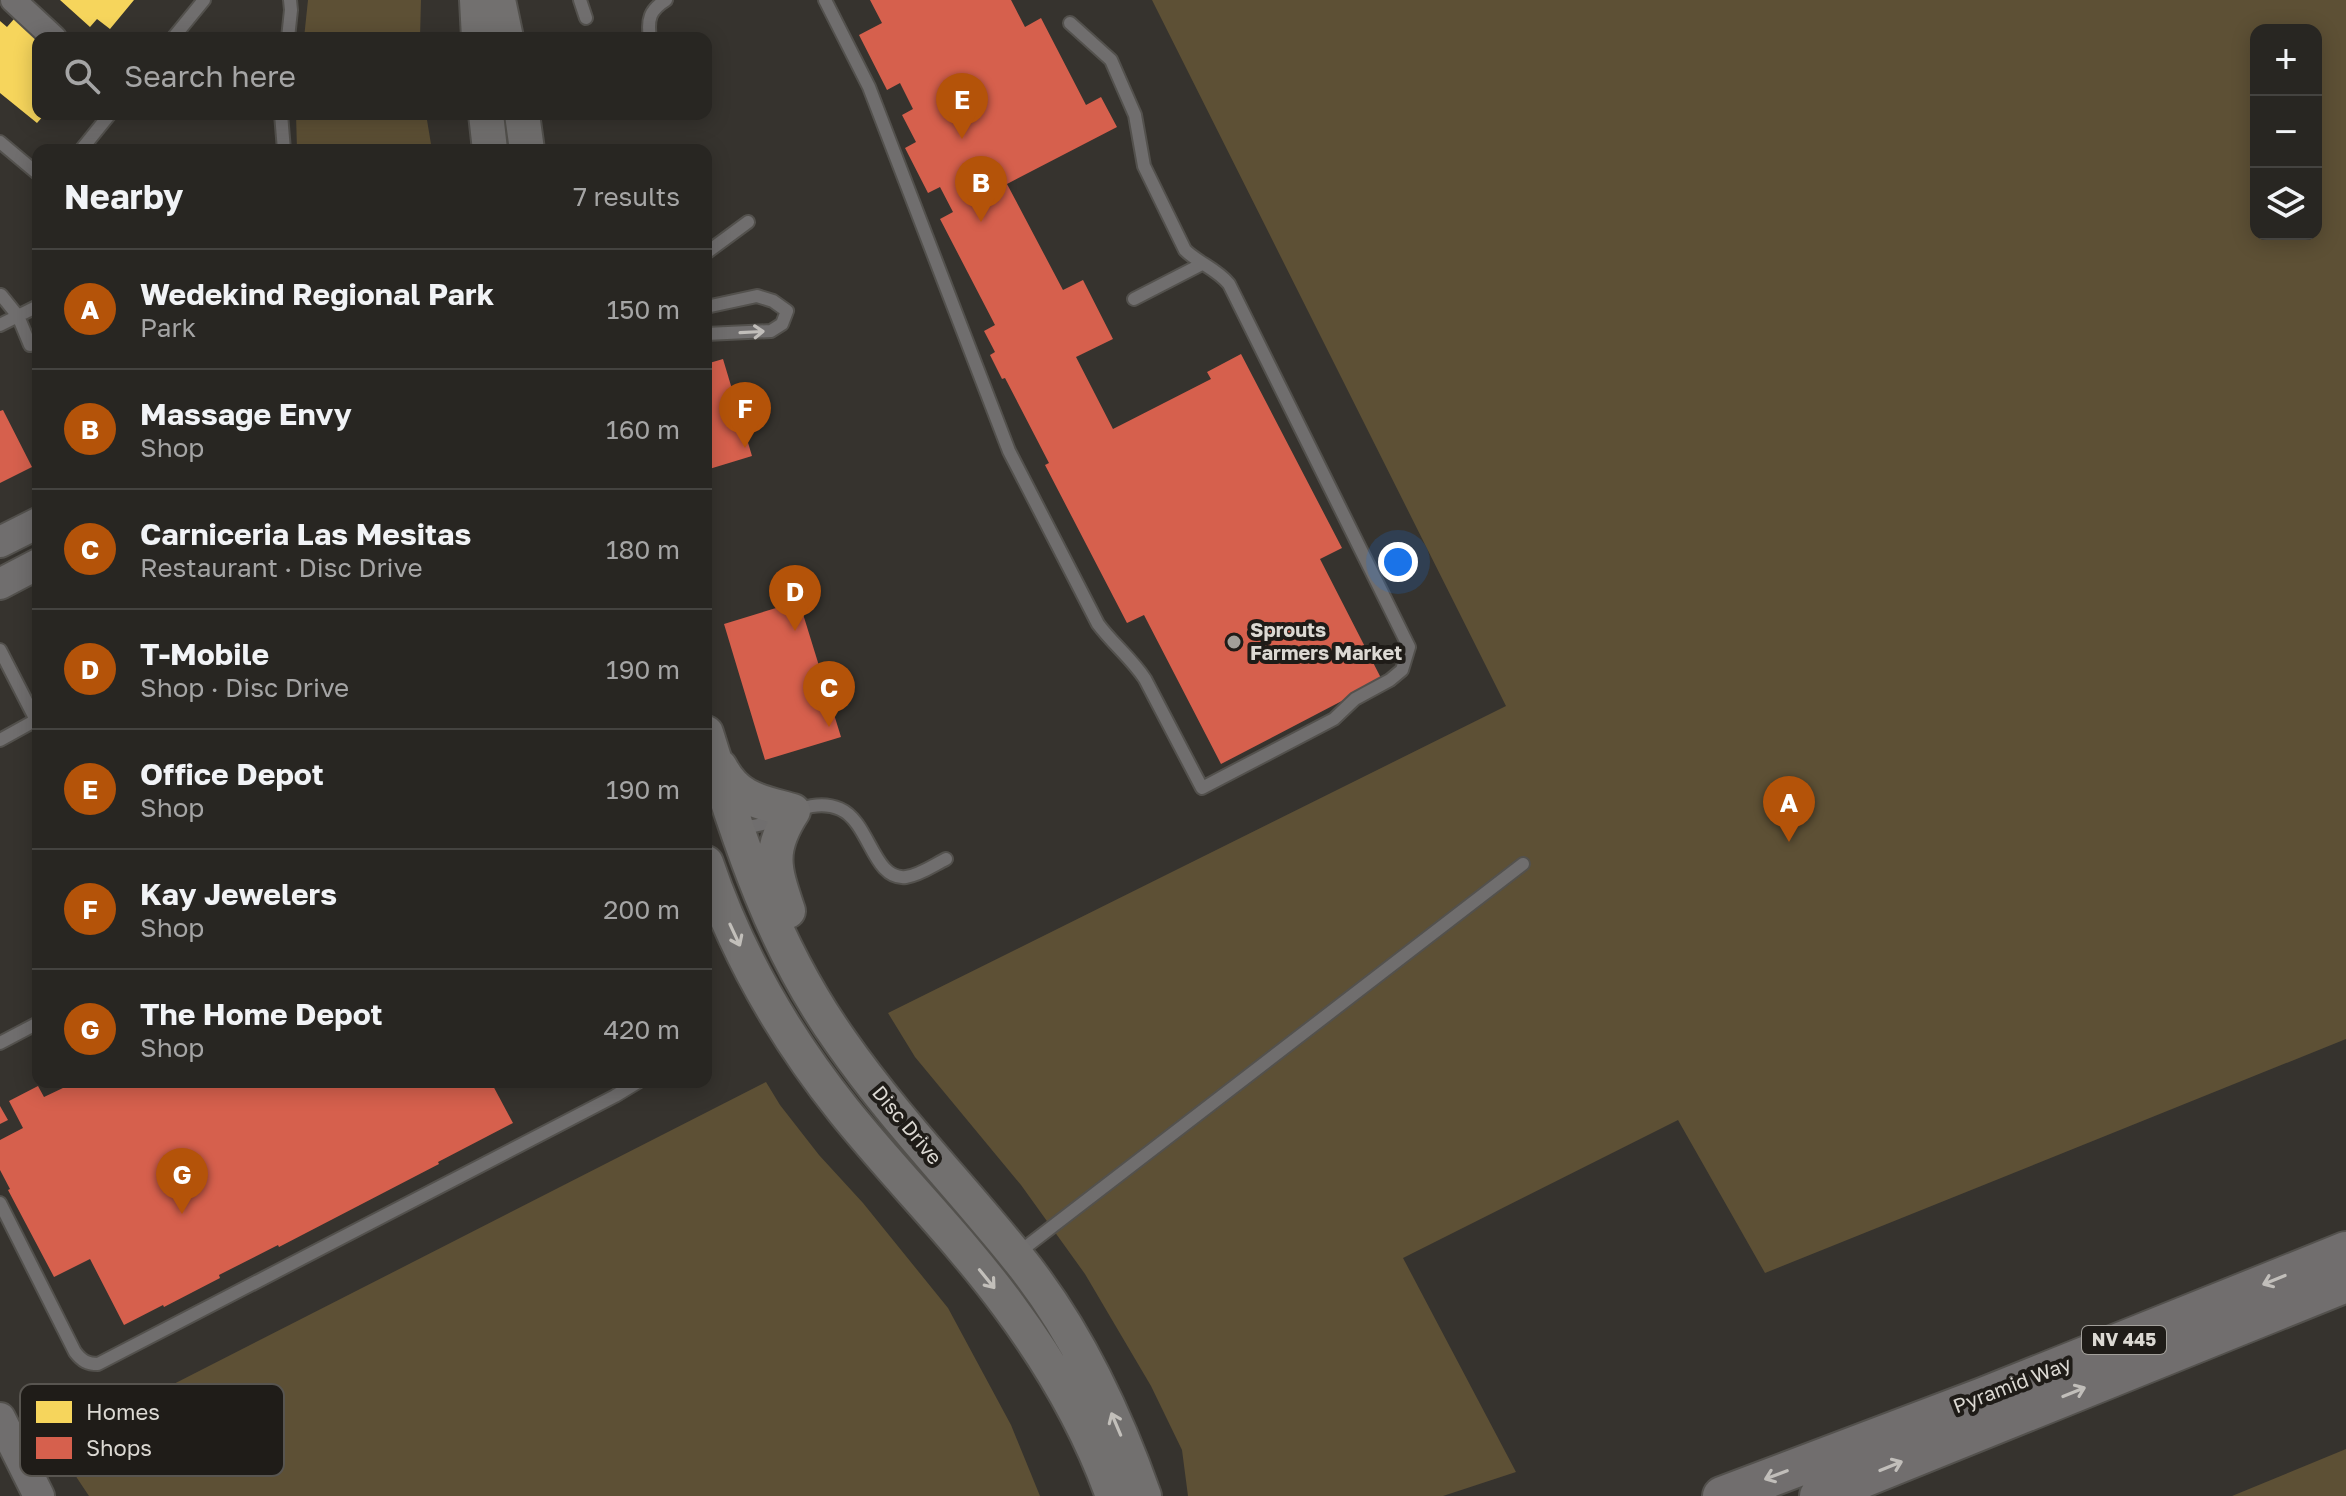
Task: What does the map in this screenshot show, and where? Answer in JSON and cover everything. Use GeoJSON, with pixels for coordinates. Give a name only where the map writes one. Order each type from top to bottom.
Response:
{"type":"FeatureCollection","features":[{"type":"Feature","properties":{"kind":"main road"},"geometry":{"type":"LineString","coordinates":[[477,0],[479,32]]}},
{"type":"Feature","properties":{"kind":"main road"},"geometry":{"type":"LineString","coordinates":[[498,0],[505,32]]}},
{"type":"Feature","properties":{"kind":"main road"},"geometry":{"type":"LineString","coordinates":[[516,0],[516,32]]}},
{"type":"Feature","properties":{"kind":"main road"},"geometry":{"type":"LineString","coordinates":[[487,120],[489,144]]}},
{"type":"Feature","properties":{"kind":"main road"},"geometry":{"type":"LineString","coordinates":[[523,120],[526,144]]}},
{"type":"Feature","properties":{"kind":"main road"},"geometry":{"type":"LineString","coordinates":[[712,748],[734,789],[744,796],[793,811],[779,837],[775,871],[794,928],[836,1017],[872,1083]]}},
{"type":"Feature","properties":{"kind":"main road","name":"Disc Drive"},"geometry":{"type":"LineString","coordinates":[[712,752],[760,895],[785,949],[840,1041],[1045,1295],[1100,1386],[1144,1496]]}},
{"type":"Feature","properties":{"kind":"main road"},"geometry":{"type":"LineString","coordinates":[[712,806],[724,821],[735,825]]}},
{"type":"Feature","properties":{"kind":"main road","name":"Disc Drive"},"geometry":{"type":"LineString","coordinates":[[712,880],[745,957],[780,1020],[816,1073],[1017,1317],[1064,1390],[1113,1496]]}},
{"type":"Feature","properties":{"kind":"main road"},"geometry":{"type":"LineString","coordinates":[[816,1073],[875,1123],[975,1238],[984,1245],[1015,1255]]}},
{"type":"Feature","properties":{"kind":"main road","name":"Pyramid Way"},"geometry":{"type":"LineString","coordinates":[[1722,1496],[1997,1391],[2346,1251]]}},
{"type":"Feature","properties":{"kind":"main road","name":"Pyramid Way"},"geometry":{"type":"LineString","coordinates":[[1819,1496],[2346,1283]]}},
{"type":"Feature","properties":{"kind":"street"},"geometry":{"type":"LineString","coordinates":[[13,0],[48,32]]}},
{"type":"Feature","properties":{"kind":"street"},"geometry":{"type":"LineString","coordinates":[[0,542],[32,526]]}},
{"type":"Feature","properties":{"kind":"street"},"geometry":{"type":"LineString","coordinates":[[0,584],[32,567]]}},
{"type":"Feature","properties":{"kind":"street"},"geometry":{"type":"LineString","coordinates":[[0,1418],[20,1458]]}},
{"type":"Feature","properties":{"kind":"street"},"geometry":{"type":"LineString","coordinates":[[29,1476],[39,1496]]}},
{"type":"Feature","properties":{"kind":"lane"},"geometry":{"type":"LineString","coordinates":[[178,32],[204,0]]}},
{"type":"Feature","properties":{"kind":"lane"},"geometry":{"type":"LineString","coordinates":[[289,32],[290,0]]}},
{"type":"Feature","properties":{"kind":"lane"},"geometry":{"type":"LineString","coordinates":[[580,0],[586,18]]}},
{"type":"Feature","properties":{"kind":"lane"},"geometry":{"type":"LineString","coordinates":[[649,32],[650,16],[666,0]]}},
{"type":"Feature","properties":{"kind":"lane"},"geometry":{"type":"LineString","coordinates":[[825,0],[869,87],[1009,451],[1098,624],[1138,667],[1202,788],[1334,719],[1355,699],[1402,670],[1409,647],[1229,284],[1224,277],[1185,250],[1144,166],[1135,115],[1111,60],[1070,23]]}},
{"type":"Feature","properties":{"kind":"lane"},"geometry":{"type":"LineString","coordinates":[[86,144],[105,120]]}},
{"type":"Feature","properties":{"kind":"lane"},"geometry":{"type":"LineString","coordinates":[[282,120],[284,144]]}},
{"type":"Feature","properties":{"kind":"lane"},"geometry":{"type":"LineString","coordinates":[[0,142],[32,169]]}},
{"type":"Feature","properties":{"kind":"lane"},"geometry":{"type":"LineString","coordinates":[[712,249],[748,222]]}},
{"type":"Feature","properties":{"kind":"lane"},"geometry":{"type":"LineString","coordinates":[[1134,299],[1202,264]]}},
{"type":"Feature","properties":{"kind":"lane"},"geometry":{"type":"LineString","coordinates":[[1,295],[18,316],[30,345]]}},
{"type":"Feature","properties":{"kind":"lane"},"geometry":{"type":"LineString","coordinates":[[712,306],[757,296],[773,301],[787,311],[782,324],[771,331],[712,334]]}},
{"type":"Feature","properties":{"kind":"lane"},"geometry":{"type":"LineString","coordinates":[[0,325],[32,309]]}},
{"type":"Feature","properties":{"kind":"lane"},"geometry":{"type":"LineString","coordinates":[[0,650],[32,711]]}},
{"type":"Feature","properties":{"kind":"lane"},"geometry":{"type":"LineString","coordinates":[[0,740],[32,723]]}},
{"type":"Feature","properties":{"kind":"lane"},"geometry":{"type":"LineString","coordinates":[[735,825],[754,827],[793,811],[822,805],[843,810],[854,819],[880,864],[893,875],[903,878],[913,876],[946,859]]}},
{"type":"Feature","properties":{"kind":"lane"},"geometry":{"type":"LineString","coordinates":[[1015,1255],[1523,864]]}},
{"type":"Feature","properties":{"kind":"lane"},"geometry":{"type":"LineString","coordinates":[[0,1043],[32,1026]]}},
{"type":"Feature","properties":{"kind":"lane"},"geometry":{"type":"LineString","coordinates":[[0,1203],[75,1352],[81,1360],[98,1364],[628,1088]]}},
{"type":"Feature","properties":{"kind":"shaded area"},"geometry":{"type":"Polygon","coordinates":[[[308,0],[421,0],[420,32],[305,32],[308,0]]]}},
{"type":"Feature","properties":{"kind":"shaded area"},"geometry":{"type":"Polygon","coordinates":[[[1152,0],[2346,0],[2346,1039],[1765,1273],[1678,1120],[1403,1258],[1516,1472],[1443,1496],[1188,1496],[1182,1450],[1151,1386],[1085,1274],[1021,1185],[915,1057],[888,1013],[1506,706],[1152,0]]]}},
{"type":"Feature","properties":{"kind":"shaded area"},"geometry":{"type":"Polygon","coordinates":[[[296,120],[427,120],[431,144],[297,144],[296,120]]]}},
{"type":"Feature","properties":{"kind":"shaded area"},"geometry":{"type":"Polygon","coordinates":[[[766,1082],[819,1155],[863,1203],[948,1308],[1011,1425],[1040,1496],[89,1496],[76,1476],[284,1476],[284,1384],[174,1384],[766,1082]]]}},
{"type":"Feature","properties":{"kind":"shaded area"},"geometry":{"type":"Polygon","coordinates":[[[2346,1449],[2346,1496],[2232,1496],[2346,1449]]]}},
{"type":"Feature","properties":{"kind":"building: Homes"},"geometry":{"type":"Polygon","coordinates":[[[60,0],[134,0],[110,29],[97,19],[90,27],[60,0]]]}},
{"type":"Feature","properties":{"kind":"building: Homes"},"geometry":{"type":"Polygon","coordinates":[[[14,19],[32,34],[32,119],[0,93],[0,21],[7,27],[14,19]]]}},
{"type":"Feature","properties":{"kind":"building: Shops"},"geometry":{"type":"Polygon","coordinates":[[[870,0],[1011,0],[1025,27],[1041,18],[1086,105],[1101,97],[1117,127],[1007,184],[1063,290],[1083,280],[1113,339],[1076,357],[1113,429],[1211,379],[1207,372],[1241,354],[1342,548],[1320,559],[1382,680],[1221,764],[1144,615],[1127,623],[1045,465],[1049,463],[990,355],[995,352],[984,331],[995,325],[940,219],[953,212],[940,187],[928,193],[905,148],[916,142],[902,115],[913,109],[900,83],[887,90],[859,35],[882,23],[870,0]]]}},
{"type":"Feature","properties":{"kind":"building: Shops"},"geometry":{"type":"Polygon","coordinates":[[[723,359],[752,456],[712,468],[712,362],[723,359]]]}},
{"type":"Feature","properties":{"kind":"building: Shops"},"geometry":{"type":"Polygon","coordinates":[[[3,410],[32,467],[0,483],[0,411],[3,410]]]}},
{"type":"Feature","properties":{"kind":"building: Shops"},"geometry":{"type":"Polygon","coordinates":[[[799,601],[841,737],[765,760],[724,624],[799,601]]]}},
{"type":"Feature","properties":{"kind":"building: Shops"},"geometry":{"type":"Polygon","coordinates":[[[34,1088],[39,1088],[44,1097],[63,1088],[494,1088],[513,1123],[279,1247],[219,1275],[220,1278],[124,1325],[90,1259],[54,1277],[0,1170],[0,1140],[23,1128],[9,1101],[34,1088]]]}},
{"type":"Feature","properties":{"kind":"building: Shops"},"geometry":{"type":"Polygon","coordinates":[[[0,1106],[8,1120],[0,1124],[0,1106]]]}},
{"type":"Feature","properties":{"kind":"place","name":"Office Depot"},"geometry":{"type":"Point","coordinates":[962,139]}},
{"type":"Feature","properties":{"kind":"place","name":"Massage Envy"},"geometry":{"type":"Point","coordinates":[981,222]}},
{"type":"Feature","properties":{"kind":"place","name":"Kay Jewelers"},"geometry":{"type":"Point","coordinates":[745,448]}},
{"type":"Feature","properties":{"kind":"place","name":"T-Mobile"},"geometry":{"type":"Point","coordinates":[795,631]}},
{"type":"Feature","properties":{"kind":"place","name":"Sprouts Farmers Market"},"geometry":{"type":"Point","coordinates":[1234,642]}},
{"type":"Feature","properties":{"kind":"place","name":"Carniceria Las Mesitas"},"geometry":{"type":"Point","coordinates":[829,727]}},
{"type":"Feature","properties":{"kind":"place","name":"Wedekind Regional Park"},"geometry":{"type":"Point","coordinates":[1789,842]}},
{"type":"Feature","properties":{"kind":"place","name":"The Home Depot"},"geometry":{"type":"Point","coordinates":[182,1214]}}]}
